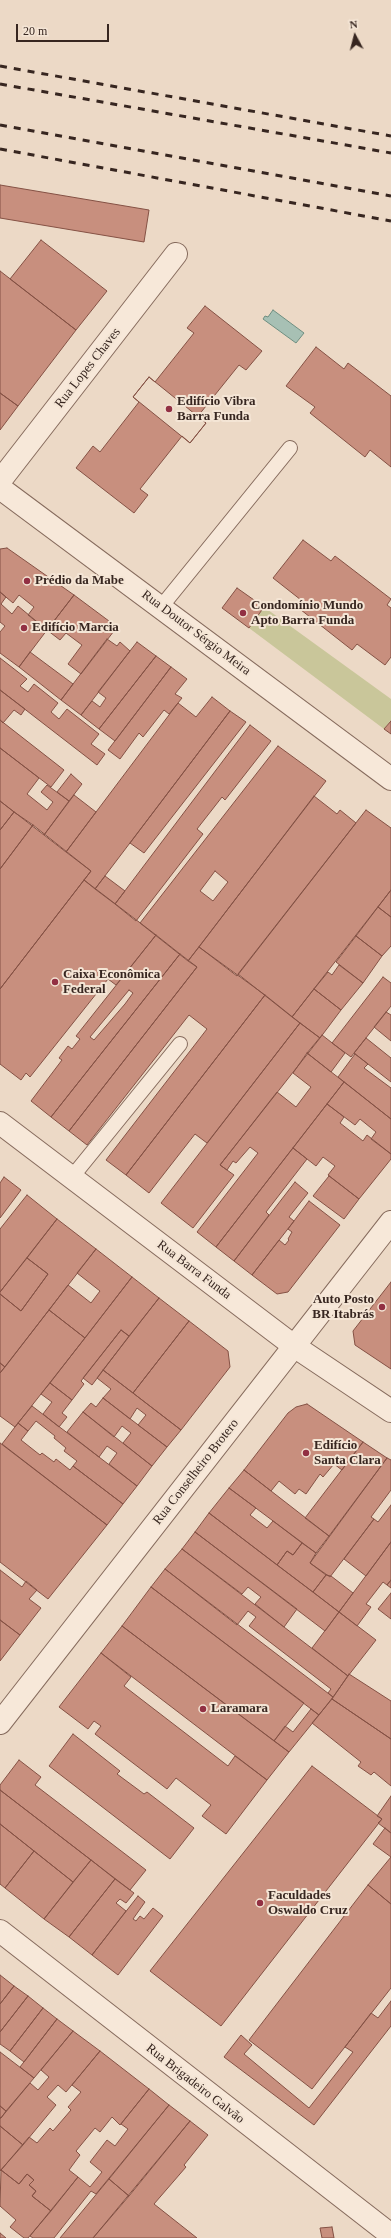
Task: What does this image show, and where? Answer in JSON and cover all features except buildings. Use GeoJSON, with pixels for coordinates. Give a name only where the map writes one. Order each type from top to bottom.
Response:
{"type":"FeatureCollection","features":[{"type":"Feature","properties":{"kind":"street","name":"Rua Lopes Chaves"},"geometry":{"type":"LineString","coordinates":[[0,481],[176,254]]}},
{"type":"Feature","properties":{"kind":"street","name":"Rua Doutor Sérgio Meira"},"geometry":{"type":"LineString","coordinates":[[0,488],[391,779]]}},
{"type":"Feature","properties":{"kind":"street","name":"Rua Barra Funda"},"geometry":{"type":"LineString","coordinates":[[0,1123],[294,1346],[391,1411]]}},
{"type":"Feature","properties":{"kind":"street","name":"Rua Conselheiro Brotero"},"geometry":{"type":"LineString","coordinates":[[0,1723],[391,1222]]}},
{"type":"Feature","properties":{"kind":"street","name":"Rua Brigadeiro Galvão"},"geometry":{"type":"LineString","coordinates":[[0,1932],[385,2235]]}},
{"type":"Feature","properties":{"kind":"lane"},"geometry":{"type":"LineString","coordinates":[[160,607],[290,448]]}},
{"type":"Feature","properties":{"kind":"lane"},"geometry":{"type":"LineString","coordinates":[[72,1177],[180,1044]]}},
{"type":"Feature","properties":{"kind":"shaded area"},"geometry":{"type":"Polygon","coordinates":[[[273,310],[304,333],[296,343],[263,319],[265,316],[268,317],[273,310]]]}},
{"type":"Feature","properties":{"kind":"shaded area"},"geometry":{"type":"Polygon","coordinates":[[[264,607],[391,699],[391,720],[384,729],[249,628],[264,607]]]}},
{"type":"Feature","properties":{"kind":"railway"},"geometry":{"type":"LineString","coordinates":[[0,66],[391,136]]}},
{"type":"Feature","properties":{"kind":"railway"},"geometry":{"type":"LineString","coordinates":[[0,84],[391,153]]}},
{"type":"Feature","properties":{"kind":"railway"},"geometry":{"type":"LineString","coordinates":[[0,125],[391,196]]}},
{"type":"Feature","properties":{"kind":"railway"},"geometry":{"type":"LineString","coordinates":[[0,149],[391,221]]}},
{"type":"Feature","properties":{"kind":"place","name":"Edifício Vibra Barra Funda"},"geometry":{"type":"Point","coordinates":[169,409]}},
{"type":"Feature","properties":{"kind":"place","name":"Prédio da Mabe"},"geometry":{"type":"Point","coordinates":[27,581]}},
{"type":"Feature","properties":{"kind":"place","name":"Condomínio Mundo Apto Barra Funda"},"geometry":{"type":"Point","coordinates":[243,613]}},
{"type":"Feature","properties":{"kind":"place","name":"Edifício Marcia"},"geometry":{"type":"Point","coordinates":[24,628]}},
{"type":"Feature","properties":{"kind":"place","name":"Caixa Econômica Federal"},"geometry":{"type":"Point","coordinates":[55,982]}},
{"type":"Feature","properties":{"kind":"place","name":"Auto Posto BR Itabrás"},"geometry":{"type":"Point","coordinates":[382,1307]}},
{"type":"Feature","properties":{"kind":"place","name":"Edifício Santa Clara"},"geometry":{"type":"Point","coordinates":[306,1453]}},
{"type":"Feature","properties":{"kind":"place","name":"Laramara"},"geometry":{"type":"Point","coordinates":[203,1709]}},
{"type":"Feature","properties":{"kind":"place","name":"Faculdades Oswaldo Cruz"},"geometry":{"type":"Point","coordinates":[260,1903]}}]}
